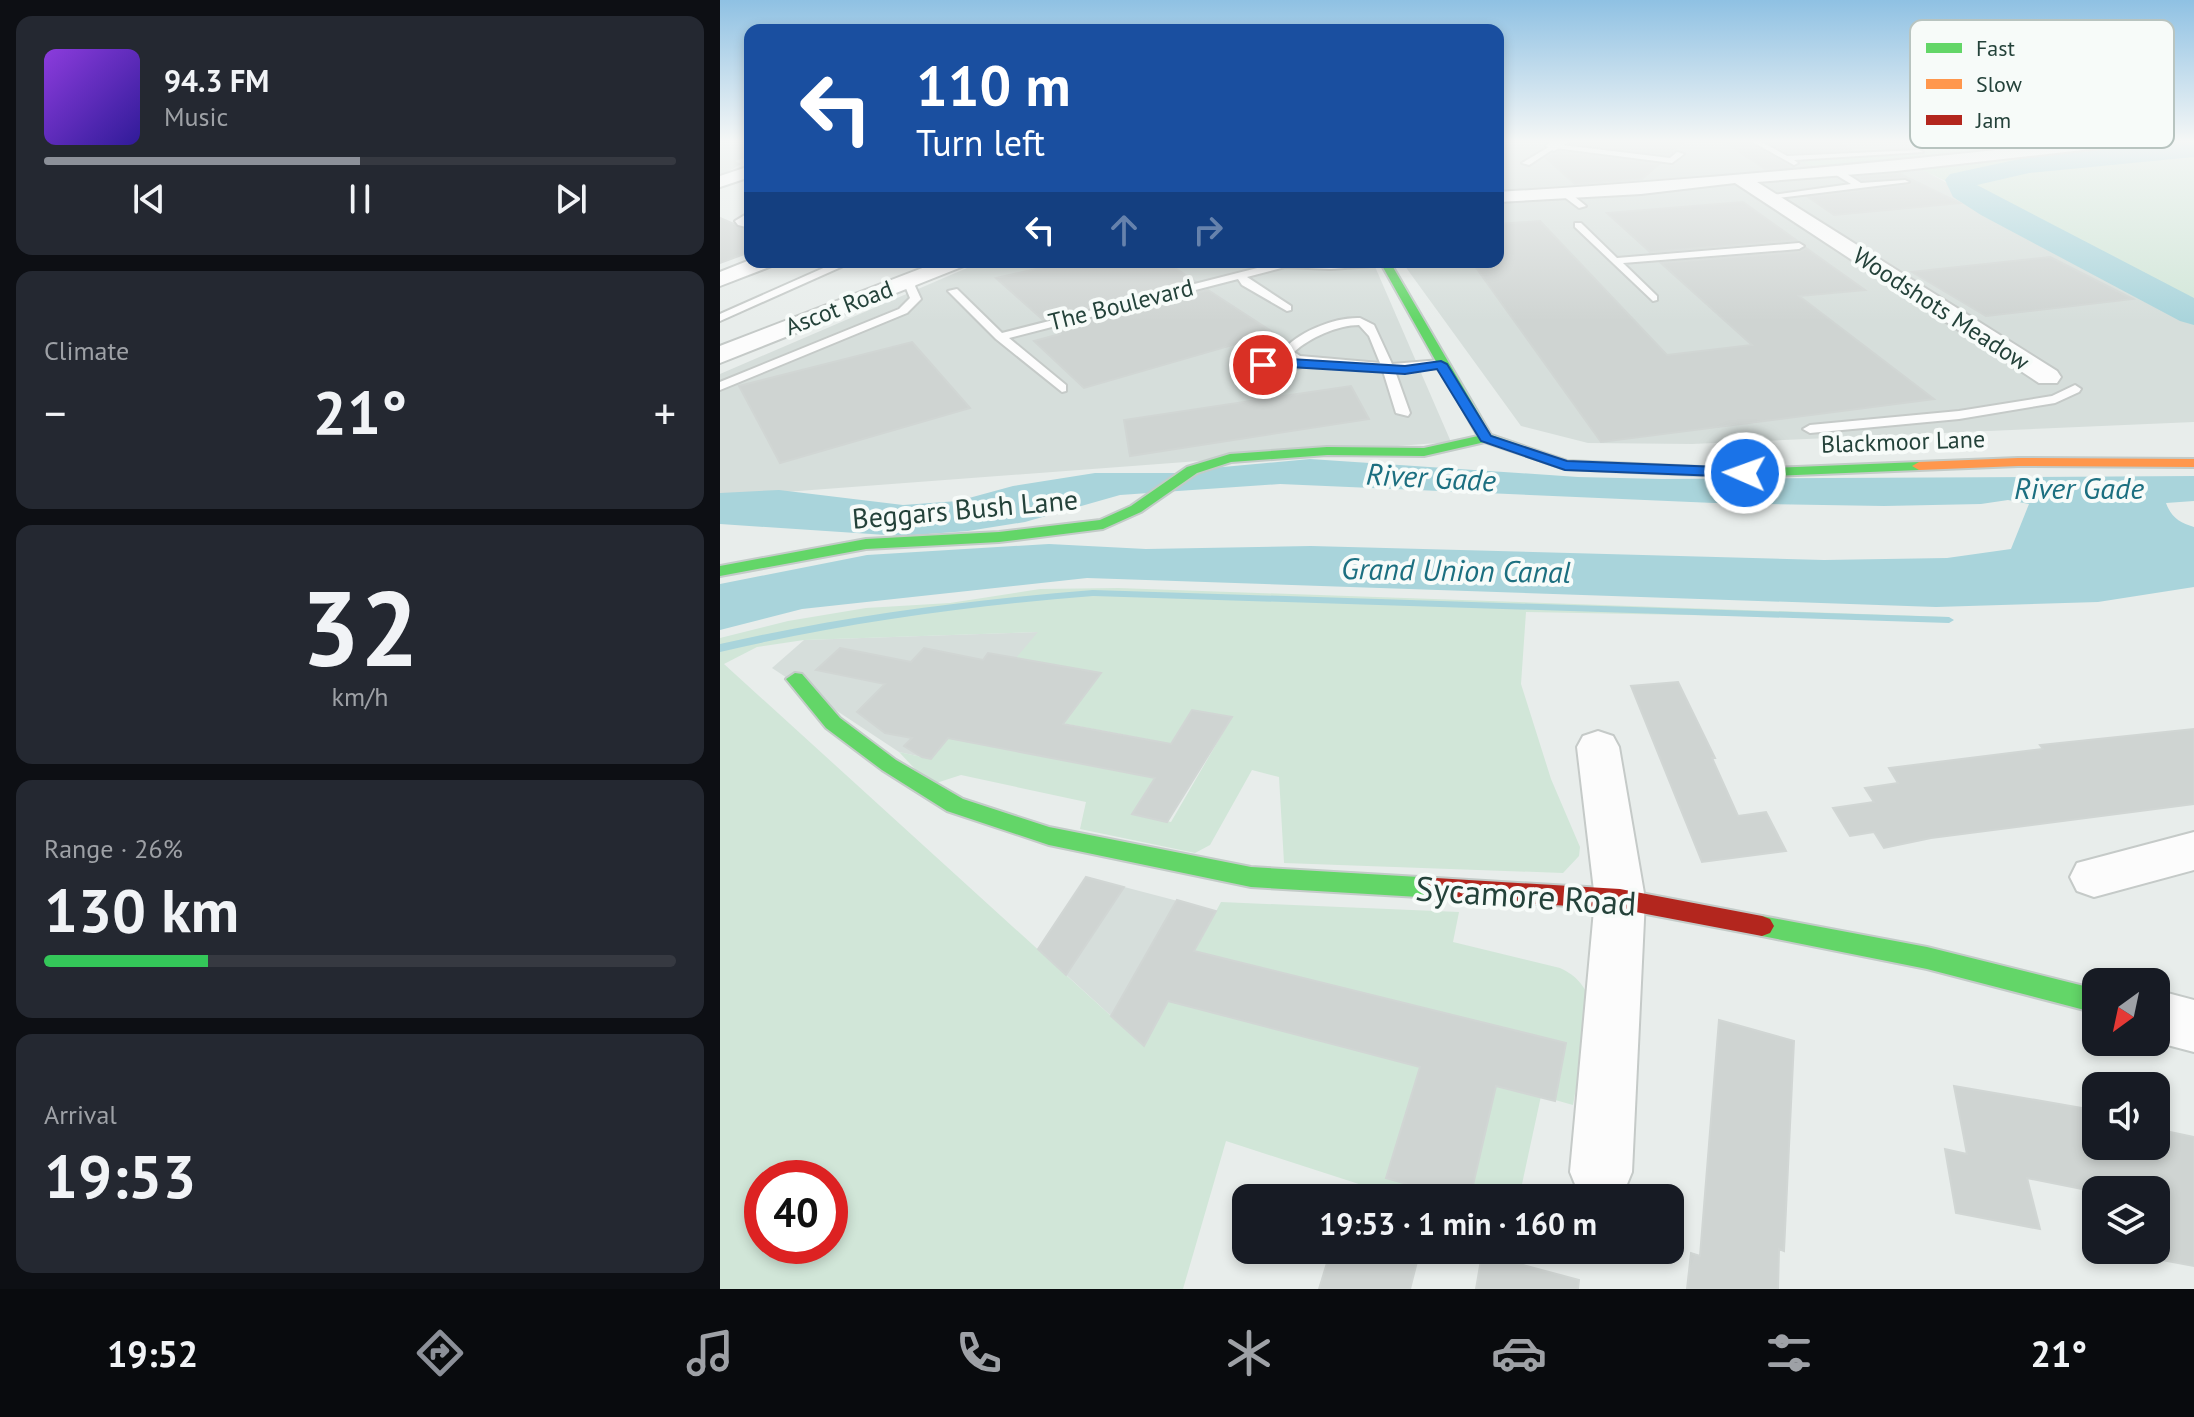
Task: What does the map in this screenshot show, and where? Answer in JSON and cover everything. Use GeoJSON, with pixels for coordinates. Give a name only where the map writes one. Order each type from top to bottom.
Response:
{"type":"FeatureCollection","features":[{"type":"Feature","properties":{"kind":"street","name":"Woodshots Meadow"},"geometry":{"type":"LineString","coordinates":[[1777,201],[2048,377]]}},
{"type":"Feature","properties":{"kind":"street","name":"Woodshots Meadow"},"geometry":{"type":"LineString","coordinates":[[1799,246],[1834,240]]}},
{"type":"Feature","properties":{"kind":"street"},"geometry":{"type":"LineString","coordinates":[[720,279],[749,268]]}},
{"type":"Feature","properties":{"kind":"street"},"geometry":{"type":"LineString","coordinates":[[1388,268],[1486,438]]}},
{"type":"Feature","properties":{"kind":"street","name":"Ascot Road"},"geometry":{"type":"LineString","coordinates":[[720,342],[919,270]]}},
{"type":"Feature","properties":{"kind":"street","name":"Ascot Road"},"geometry":{"type":"LineString","coordinates":[[720,355],[919,270]]}},
{"type":"Feature","properties":{"kind":"street","name":"Blackmoor Lane"},"geometry":{"type":"LineString","coordinates":[[1486,438],[1565,465],[1745,473],[2018,462],[2194,463]]}},
{"type":"Feature","properties":{"kind":"street","name":"Beggars Bush Lane"},"geometry":{"type":"LineString","coordinates":[[720,571],[866,544],[999,537],[1103,524],[1136,509],[1192,470],[1230,458],[1327,451],[1424,452],[1486,438]]}},
{"type":"Feature","properties":{"kind":"street","name":"Sycamore Road"},"geometry":{"type":"LineString","coordinates":[[795,679],[833,723],[889,765],[955,805],[1049,836],[1251,877],[1620,899],[1927,958],[2082,997]]}},
{"type":"Feature","properties":{"kind":"street"},"geometry":{"type":"LineString","coordinates":[[1598,747],[1620,899],[1601,1172]]}},
{"type":"Feature","properties":{"kind":"street"},"geometry":{"type":"LineString","coordinates":[[2094,877],[2194,851]]}},
{"type":"Feature","properties":{"kind":"street"},"geometry":{"type":"LineString","coordinates":[[2170,1020],[2194,1026]]}},
{"type":"Feature","properties":{"kind":"lane"},"geometry":{"type":"LineString","coordinates":[[1576,201],[1582,206]]}},
{"type":"Feature","properties":{"kind":"lane"},"geometry":{"type":"LineString","coordinates":[[1578,225],[1653,298]]}},
{"type":"Feature","properties":{"kind":"lane"},"geometry":{"type":"LineString","coordinates":[[1615,261],[1799,246]]}},
{"type":"Feature","properties":{"kind":"lane"},"geometry":{"type":"LineString","coordinates":[[720,318],[832,268]]}},
{"type":"Feature","properties":{"kind":"lane"},"geometry":{"type":"LineString","coordinates":[[1246,268],[1253,272]]}},
{"type":"Feature","properties":{"kind":"lane","name":"The Boulevard"},"geometry":{"type":"LineString","coordinates":[[1000,337],[1269,268]]}},
{"type":"Feature","properties":{"kind":"lane"},"geometry":{"type":"LineString","coordinates":[[720,386],[903,311],[916,299],[910,286],[919,270]]}},
{"type":"Feature","properties":{"kind":"lane"},"geometry":{"type":"LineString","coordinates":[[1240,275],[1246,283],[1287,308]]}},
{"type":"Feature","properties":{"kind":"lane","name":"The Boulevard"},"geometry":{"type":"LineString","coordinates":[[953,291],[1000,337],[1062,388]]}},
{"type":"Feature","properties":{"kind":"lane"},"geometry":{"type":"LineString","coordinates":[[1368,367],[1297,359],[1287,353],[1290,346],[1342,323],[1360,321],[1372,327],[1403,413]]}},
{"type":"Feature","properties":{"kind":"lane"},"geometry":{"type":"LineString","coordinates":[[1255,388],[1245,378],[1245,370],[1263,365],[1290,363],[1405,370],[1441,364]]}},
{"type":"Feature","properties":{"kind":"lane"},"geometry":{"type":"LineString","coordinates":[[1810,429],[1959,415],[2055,399],[2075,389]]}},
{"type":"Feature","properties":{"kind":"shaded area"},"geometry":{"type":"Polygon","coordinates":[[[1504,201],[1979,201],[2194,323],[2194,422],[1692,444],[1588,443],[1521,426],[1406,268],[1504,268],[1504,201]]]}},
{"type":"Feature","properties":{"kind":"shaded area"},"geometry":{"type":"Polygon","coordinates":[[[967,268],[1376,268],[1451,442],[720,497],[720,374],[967,268]]]}},
{"type":"Feature","properties":{"kind":"shaded area"},"geometry":{"type":"Polygon","coordinates":[[[1039,632],[931,759],[899,752],[772,668],[804,640],[1039,632]]]}},
{"type":"Feature","properties":{"kind":"shaded area"},"geometry":{"type":"Polygon","coordinates":[[[1086,877],[1216,911],[1144,1046],[1038,949],[1086,877]]]}},
{"type":"Feature","properties":{"kind":"green space"},"geometry":{"type":"Polygon","coordinates":[[[1986,201],[2194,201],[2194,304],[1986,201]]]}},
{"type":"Feature","properties":{"kind":"green space"},"geometry":{"type":"Polygon","coordinates":[[[1118,588],[1948,617],[1949,620],[1526,612],[1521,684],[1551,779],[1580,847],[1579,856],[1563,873],[1284,863],[1279,777],[1252,770],[1210,845],[1195,853],[1080,829],[1086,802],[961,775],[930,785],[899,752],[931,759],[948,738],[1132,774],[1139,765],[1161,769],[1133,814],[1171,822],[1232,717],[1192,710],[1164,754],[1152,740],[1051,721],[1058,713],[1070,715],[1100,673],[977,704],[1038,632],[804,640],[757,647],[724,664],[1144,1046],[1221,902],[1459,912],[1453,942],[1560,968],[1579,982],[1591,1002],[1573,1105],[1541,1096],[1522,1184],[1359,1184],[1226,1141],[1183,1289],[720,1289],[720,638],[788,621],[866,608],[950,603],[1040,589],[1118,588]]]}},
{"type":"Feature","properties":{"kind":"water","name":"Grand Union Canal"},"geometry":{"type":"Polygon","coordinates":[[[1310,459],[1578,477],[1662,479],[2194,476],[2194,501],[2166,503],[2177,519],[2194,527],[2194,587],[2098,602],[1936,607],[1087,578],[802,609],[720,630],[720,584],[867,555],[1049,544],[1146,549],[1311,546],[1824,560],[1947,558],[2011,549],[2029,504],[2008,500],[1981,504],[1884,506],[1714,503],[1280,484],[1120,495],[1025,522],[968,531],[901,536],[720,524],[720,493],[779,490],[903,505],[958,501],[1013,486],[1095,473],[1197,473],[1212,468],[1310,459]]]}},
{"type":"Feature","properties":{"kind":"building"},"geometry":{"type":"Polygon","coordinates":[[[1814,201],[1960,203],[1834,215],[1814,201]]]}},
{"type":"Feature","properties":{"kind":"building"},"geometry":{"type":"Polygon","coordinates":[[[1743,202],[1796,240],[1650,252],[1607,213],[1743,202]]]}},
{"type":"Feature","properties":{"kind":"building"},"geometry":{"type":"Polygon","coordinates":[[[720,218],[744,228],[744,254],[720,263],[720,218]]]}},
{"type":"Feature","properties":{"kind":"building"},"geometry":{"type":"Polygon","coordinates":[[[1540,221],[1667,355],[1752,345],[1661,263],[1799,252],[1806,248],[1865,290],[1799,296],[1934,399],[1601,442],[1476,268],[1504,268],[1504,224],[1540,221]]]}},
{"type":"Feature","properties":{"kind":"building"},"geometry":{"type":"Polygon","coordinates":[[[2050,257],[2133,299],[1986,316],[1912,272],[2050,257]]]}},
{"type":"Feature","properties":{"kind":"building"},"geometry":{"type":"Polygon","coordinates":[[[1040,268],[1175,268],[1195,281],[1043,320],[996,278],[1040,268]]]}},
{"type":"Feature","properties":{"kind":"building"},"geometry":{"type":"Polygon","coordinates":[[[1208,290],[1274,333],[1084,388],[1034,341],[1060,334],[1054,330],[1208,290]]]}},
{"type":"Feature","properties":{"kind":"building"},"geometry":{"type":"Polygon","coordinates":[[[912,342],[970,408],[780,463],[739,386],[912,342]]]}},
{"type":"Feature","properties":{"kind":"building"},"geometry":{"type":"Polygon","coordinates":[[[1351,386],[1369,419],[1130,456],[1124,420],[1351,386]]]}},
{"type":"Feature","properties":{"kind":"building"},"geometry":{"type":"Polygon","coordinates":[[[840,648],[911,662],[924,648],[983,660],[988,653],[1101,673],[1063,724],[1171,744],[1192,710],[1232,717],[1167,822],[1132,814],[1155,778],[948,738],[931,759],[922,757],[904,746],[912,738],[885,733],[857,712],[885,684],[816,670],[840,648]]]}},
{"type":"Feature","properties":{"kind":"building"},"geometry":{"type":"Polygon","coordinates":[[[1678,682],[1715,758],[1712,758],[1738,816],[1766,812],[1786,851],[1702,862],[1631,686],[1678,682]]]}},
{"type":"Feature","properties":{"kind":"building"},"geometry":{"type":"Polygon","coordinates":[[[2194,729],[2194,804],[1931,838],[1884,848],[1874,832],[1850,836],[1833,808],[1874,802],[1865,788],[1898,783],[1889,768],[2043,749],[2040,745],[2194,729]]]}},
{"type":"Feature","properties":{"kind":"building"},"geometry":{"type":"Polygon","coordinates":[[[1086,877],[1124,887],[1066,975],[1038,949],[1086,877]]]}},
{"type":"Feature","properties":{"kind":"building"},"geometry":{"type":"Polygon","coordinates":[[[1177,900],[1216,911],[1194,951],[1566,1043],[1555,1101],[1496,1086],[1473,1184],[1407,1184],[1386,1178],[1420,1067],[1168,1001],[1144,1046],[1111,1016],[1177,900]]]}},
{"type":"Feature","properties":{"kind":"building"},"geometry":{"type":"Polygon","coordinates":[[[1719,1020],[1794,1041],[1784,1251],[1779,1249],[1778,1289],[1687,1289],[1691,1253],[1700,1256],[1719,1020]]]}},
{"type":"Feature","properties":{"kind":"building"},"geometry":{"type":"Polygon","coordinates":[[[1954,1086],[2082,1108],[2082,1160],[2170,1160],[2170,1132],[2194,1137],[2194,1266],[2170,1262],[2170,1176],[2082,1176],[2082,1189],[2027,1178],[2040,1229],[1956,1213],[1945,1149],[1967,1154],[1954,1086]]]}},
{"type":"Feature","properties":{"kind":"building"},"geometry":{"type":"Polygon","coordinates":[[[1327,1264],[1416,1264],[1410,1289],[1319,1289],[1327,1264]]]}},
{"type":"Feature","properties":{"kind":"building"},"geometry":{"type":"Polygon","coordinates":[[[1480,1264],[1519,1264],[1579,1280],[1578,1289],[1476,1289],[1480,1264]]]}},
{"type":"Feature","properties":{"kind":"waterway","name":"River Gade"},"geometry":{"type":"LineString","coordinates":[[1981,201],[2194,313]]}},
{"type":"Feature","properties":{"kind":"waterway","name":"Grand Union Canal"},"geometry":{"type":"LineString","coordinates":[[720,648],[812,628],[905,613],[1093,593],[1949,620]]}},
{"type":"Feature","properties":{"kind":"traffic: fast"},"geometry":{"type":"LineString","coordinates":[[1388,268],[1486,438],[1565,465],[1745,473],[1919,466]]}},
{"type":"Feature","properties":{"kind":"traffic: fast"},"geometry":{"type":"LineString","coordinates":[[720,571],[866,544],[999,537],[1103,524],[1136,509],[1192,470],[1230,458],[1327,451],[1424,452],[1486,438]]}},
{"type":"Feature","properties":{"kind":"traffic: fast"},"geometry":{"type":"LineString","coordinates":[[795,679],[833,723],[889,765],[955,805],[1049,836],[1251,877],[1436,888]]}},
{"type":"Feature","properties":{"kind":"traffic: fast"},"geometry":{"type":"LineString","coordinates":[[1762,926],[1927,958],[2082,997]]}},
{"type":"Feature","properties":{"kind":"traffic: slow"},"geometry":{"type":"LineString","coordinates":[[1919,466],[2018,462],[2194,463]]}},
{"type":"Feature","properties":{"kind":"traffic: jam"},"geometry":{"type":"LineString","coordinates":[[1436,888],[1620,899],[1762,926]]}},
{"type":"Feature","properties":{"kind":"route"},"geometry":{"type":"LineString","coordinates":[[1263,365],[1290,363],[1405,370],[1441,364],[1486,438],[1565,465],[1745,473]]}}]}
